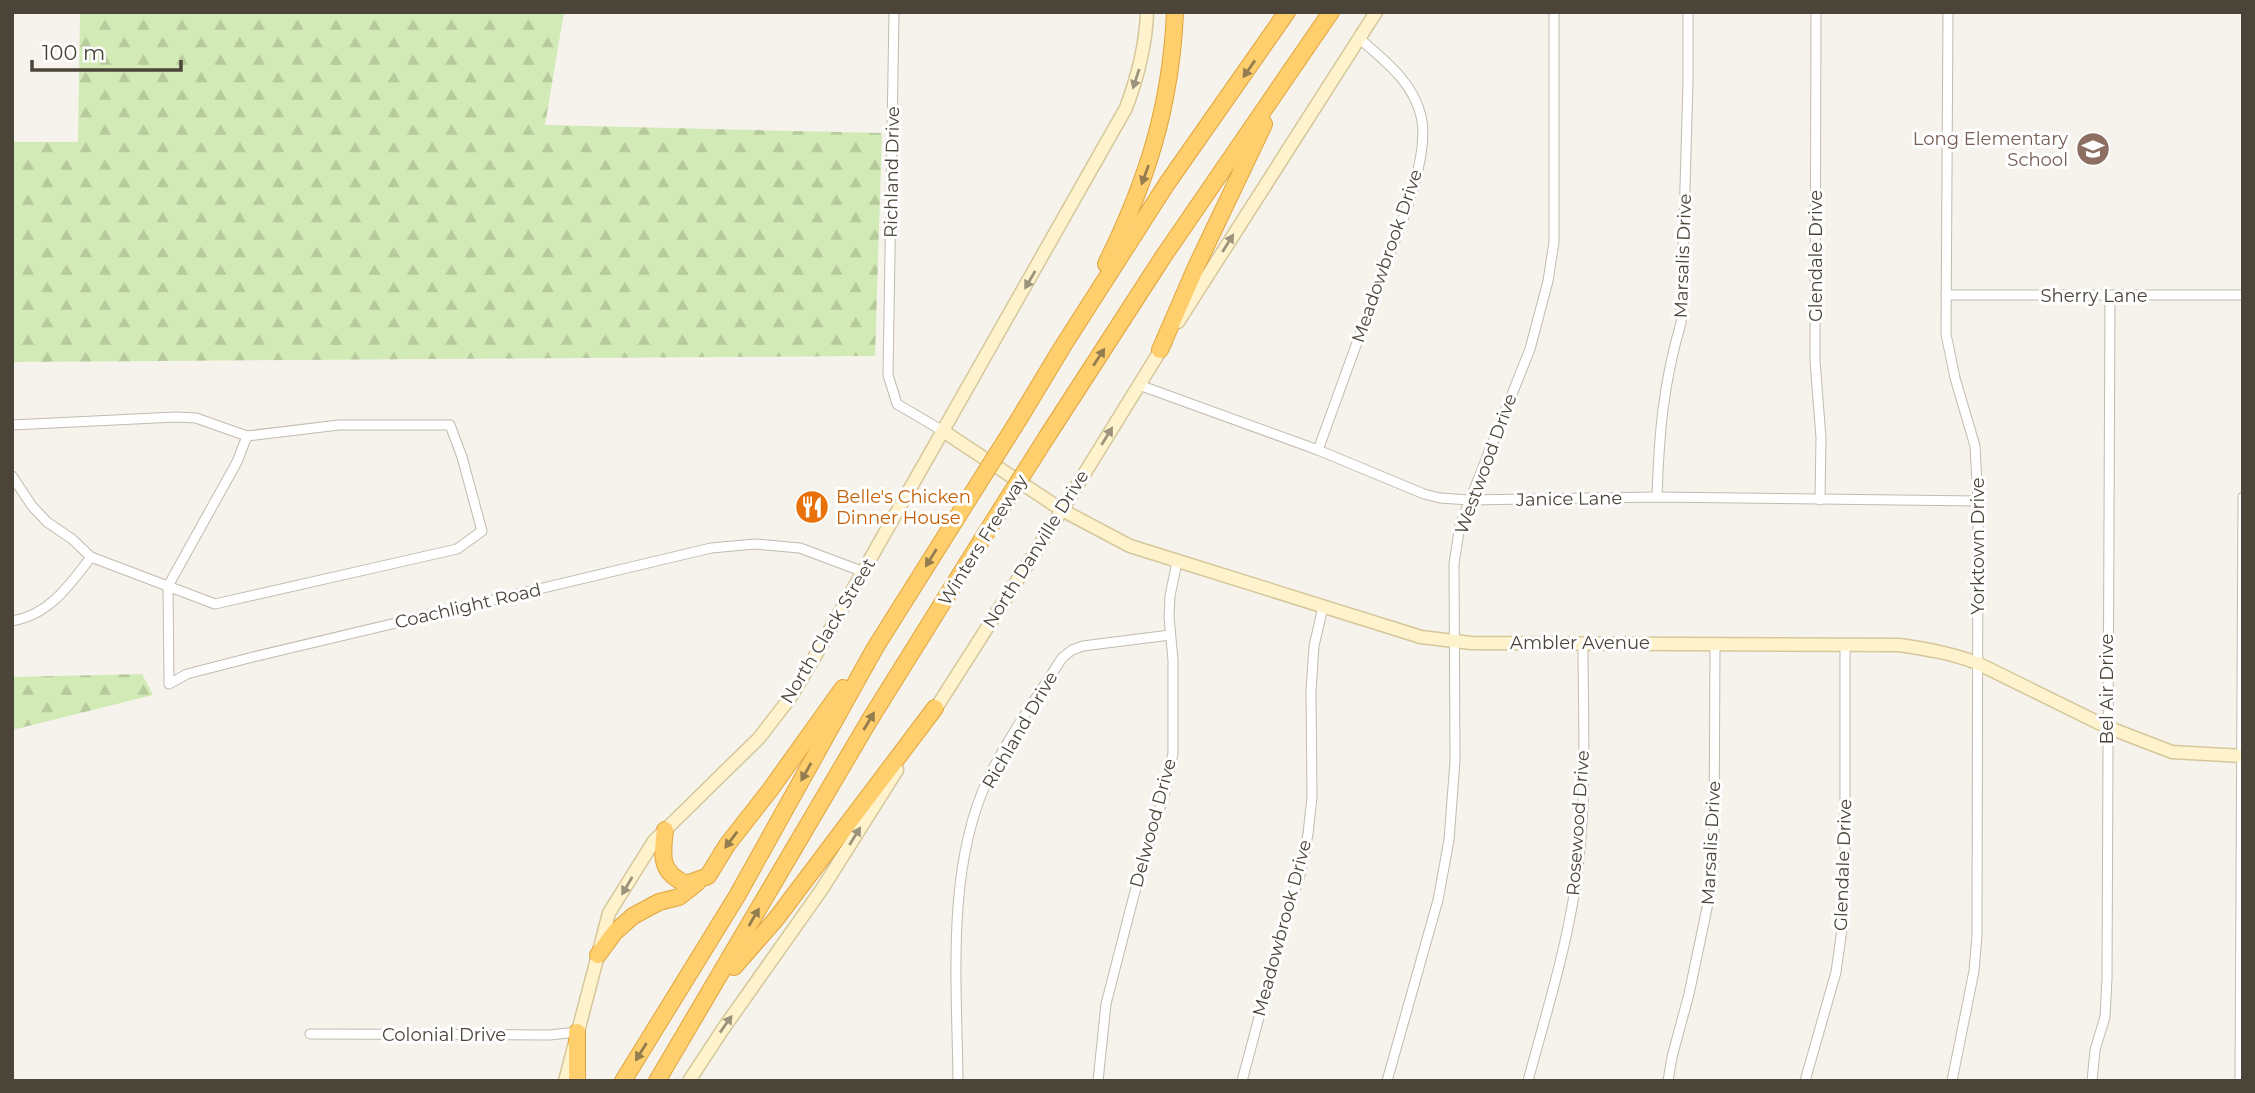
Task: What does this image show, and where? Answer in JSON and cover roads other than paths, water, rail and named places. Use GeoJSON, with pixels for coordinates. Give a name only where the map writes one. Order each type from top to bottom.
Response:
{"type":"FeatureCollection","features":[{"type":"Feature","properties":{"kind":"highway"},"geometry":{"type":"LineString","coordinates":[[1063,346],[1127,219],[1146,172],[1165,106],[1174,36],[1174,12]]}},
{"type":"Feature","properties":{"kind":"highway","name":"Winters Freeway"},"geometry":{"type":"LineString","coordinates":[[623,1081],[737,896],[875,648],[1166,185],[1287,12]]}},
{"type":"Feature","properties":{"kind":"highway","name":"Winters Freeway"},"geometry":{"type":"LineString","coordinates":[[657,1081],[869,721],[991,525],[1163,257],[1331,12]]}},
{"type":"Feature","properties":{"kind":"highway"},"geometry":{"type":"LineString","coordinates":[[1160,350],[1250,153],[1297,61]]}},
{"type":"Feature","properties":{"kind":"highway"},"geometry":{"type":"LineString","coordinates":[[598,955],[615,932],[633,916],[659,902],[680,897],[708,876],[727,845],[875,648]]}},
{"type":"Feature","properties":{"kind":"highway"},"geometry":{"type":"LineString","coordinates":[[709,995],[776,919],[935,708]]}},
{"type":"Feature","properties":{"kind":"highway"},"geometry":{"type":"LineString","coordinates":[[665,830],[661,858],[678,881],[687,884],[708,876]]}},
{"type":"Feature","properties":{"kind":"highway"},"geometry":{"type":"LineString","coordinates":[[577,1032],[577,1081]]}},
{"type":"Feature","properties":{"kind":"main road","name":"North Clack Street"},"geometry":{"type":"LineString","coordinates":[[565,1081],[609,913],[654,841],[759,738],[790,698],[1086,183],[1126,108],[1145,47],[1147,12]]}},
{"type":"Feature","properties":{"kind":"main road","name":"North Danville Drive"},"geometry":{"type":"LineString","coordinates":[[689,1081],[822,889],[1160,350],[1376,12]]}},
{"type":"Feature","properties":{"kind":"main road","name":"Ambler Avenue"},"geometry":{"type":"LineString","coordinates":[[943,431],[1062,510],[1130,546],[1421,638],[1454,642],[1583,644],[1899,645],[1933,650],[1977,663],[2107,727],[2172,752],[2242,756]]}},
{"type":"Feature","properties":{"kind":"street","name":"Richland Drive"},"geometry":{"type":"LineString","coordinates":[[894,12],[888,375],[897,404],[943,431]]}},
{"type":"Feature","properties":{"kind":"street","name":"Westwood Drive"},"geometry":{"type":"LineString","coordinates":[[1387,1081],[1438,900],[1449,840],[1455,748],[1454,564],[1460,526],[1530,349],[1548,281],[1554,242],[1554,12]]}},
{"type":"Feature","properties":{"kind":"street","name":"Marsalis Drive"},"geometry":{"type":"LineString","coordinates":[[1657,497],[1662,407],[1670,361],[1681,323],[1688,12]]}},
{"type":"Feature","properties":{"kind":"street","name":"Glendale Drive"},"geometry":{"type":"LineString","coordinates":[[1816,12],[1815,361],[1821,438],[1820,500]]}},
{"type":"Feature","properties":{"kind":"street","name":"Yorktown Drive"},"geometry":{"type":"LineString","coordinates":[[1948,12],[1946,334],[1955,378],[1975,446],[1978,500],[1977,935],[1974,971],[1952,1081]]}},
{"type":"Feature","properties":{"kind":"street","name":"Meadowbrook Drive"},"geometry":{"type":"LineString","coordinates":[[1318,450],[1405,212],[1423,147],[1424,131],[1415,98],[1398,72],[1360,39]]}},
{"type":"Feature","properties":{"kind":"street","name":"Sherry Lane"},"geometry":{"type":"LineString","coordinates":[[1946,295],[2243,295]]}},
{"type":"Feature","properties":{"kind":"street","name":"Bel Air Drive"},"geometry":{"type":"LineString","coordinates":[[2092,1081],[2095,1050],[2105,1017],[2110,296]]}},
{"type":"Feature","properties":{"kind":"street","name":"Janice Lane"},"geometry":{"type":"LineString","coordinates":[[1139,385],[1440,498],[1978,500]]}},
{"type":"Feature","properties":{"kind":"street"},"geometry":{"type":"LineString","coordinates":[[12,425],[176,417],[196,418],[247,436],[339,425],[450,425],[463,457],[482,531],[457,549],[215,604],[91,558],[72,539],[47,522],[32,506],[12,476]]}},
{"type":"Feature","properties":{"kind":"street"},"geometry":{"type":"LineString","coordinates":[[168,586],[237,462],[247,436]]}},
{"type":"Feature","properties":{"kind":"street"},"geometry":{"type":"LineString","coordinates":[[2240,1081],[2243,497]]}},
{"type":"Feature","properties":{"kind":"street","name":"Coachlight Road"},"geometry":{"type":"LineString","coordinates":[[168,586],[169,684],[187,674],[253,657],[711,548],[755,544],[800,548],[864,572]]}},
{"type":"Feature","properties":{"kind":"street"},"geometry":{"type":"LineString","coordinates":[[12,621],[41,612],[60,596],[91,558]]}},
{"type":"Feature","properties":{"kind":"street","name":"Delwood Drive"},"geometry":{"type":"LineString","coordinates":[[1098,1081],[1107,1004],[1165,791],[1172,753],[1170,596],[1177,562]]}},
{"type":"Feature","properties":{"kind":"street","name":"Meadowbrook Drive"},"geometry":{"type":"LineString","coordinates":[[1242,1081],[1266,987],[1300,874],[1308,834],[1312,797],[1311,691],[1314,646],[1324,607]]}},
{"type":"Feature","properties":{"kind":"street","name":"Richland Drive"},"geometry":{"type":"LineString","coordinates":[[958,1081],[957,929],[970,828],[987,781],[1062,658],[1072,650],[1083,646],[1170,635]]}},
{"type":"Feature","properties":{"kind":"street","name":"Marsalis Drive"},"geometry":{"type":"LineString","coordinates":[[1668,1081],[1711,889],[1714,848],[1715,643]]}},
{"type":"Feature","properties":{"kind":"street","name":"Rosewood Drive"},"geometry":{"type":"LineString","coordinates":[[1528,1081],[1554,984],[1575,889],[1584,780],[1583,644]]}},
{"type":"Feature","properties":{"kind":"street","name":"Glendale Drive"},"geometry":{"type":"LineString","coordinates":[[1805,1081],[1836,972],[1842,929],[1845,888],[1845,645]]}},
{"type":"Feature","properties":{"kind":"street","name":"Colonial Drive"},"geometry":{"type":"LineString","coordinates":[[310,1034],[550,1035],[577,1032]]}},
{"type":"Feature","properties":{"kind":"place","name":"Long Elementary School"},"geometry":{"type":"Point","coordinates":[2093,149]}},
{"type":"Feature","properties":{"kind":"place","name":"Belle's Chicken Dinner House"},"geometry":{"type":"Point","coordinates":[812,507]}}]}
